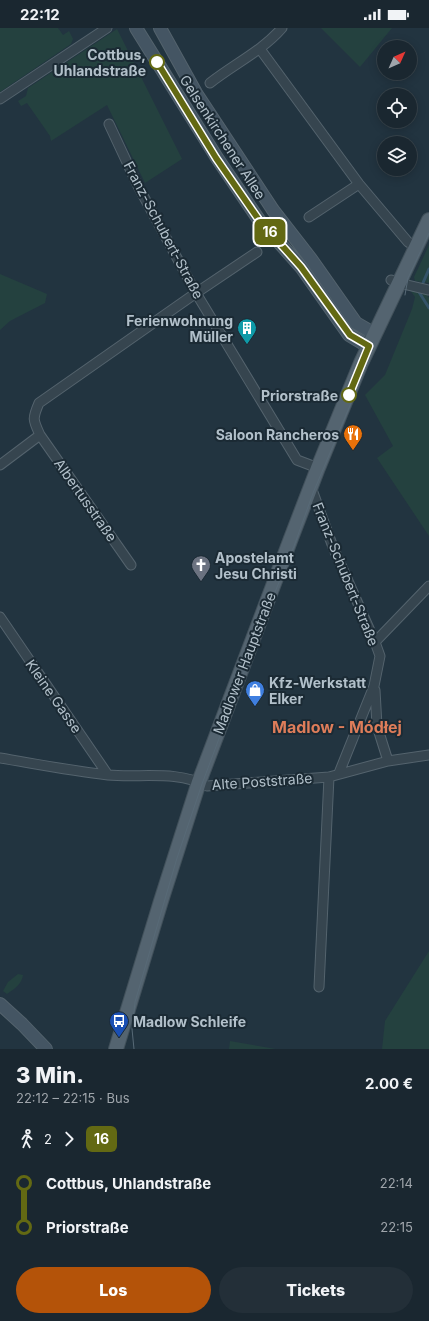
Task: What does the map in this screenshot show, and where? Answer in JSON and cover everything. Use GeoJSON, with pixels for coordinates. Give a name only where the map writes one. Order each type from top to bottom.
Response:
{"type":"FeatureCollection","features":[{"type":"Feature","properties":{"kind":"main road","name":"Gelsenkirchener Allee"},"geometry":{"type":"LineString","coordinates":[[136,28],[216,158],[259,220],[301,267],[350,335],[372,340]]}},
{"type":"Feature","properties":{"kind":"main road","name":"Gelsenkirchener Allee"},"geometry":{"type":"LineString","coordinates":[[160,28],[196,93],[274,210],[356,323],[372,340]]}},
{"type":"Feature","properties":{"kind":"main road","name":"Madlower Hauptstraße"},"geometry":{"type":"LineString","coordinates":[[116,1049],[161,900],[200,782],[318,468],[372,340],[429,220]]}},
{"type":"Feature","properties":{"kind":"main road"},"geometry":{"type":"LineString","coordinates":[[0,1004],[46,1049]]}},
{"type":"Feature","properties":{"kind":"street"},"geometry":{"type":"LineString","coordinates":[[0,99],[107,28]]}},
{"type":"Feature","properties":{"kind":"street"},"geometry":{"type":"LineString","coordinates":[[210,83],[228,69],[260,50],[282,28]]}},
{"type":"Feature","properties":{"kind":"street"},"geometry":{"type":"LineString","coordinates":[[260,50],[359,184],[408,242],[416,247]]}},
{"type":"Feature","properties":{"kind":"street","name":"Franz-Schubert-Straße"},"geometry":{"type":"LineString","coordinates":[[110,124],[138,186],[196,293],[297,460],[318,468]]}},
{"type":"Feature","properties":{"kind":"street"},"geometry":{"type":"LineString","coordinates":[[309,217],[359,184]]}},
{"type":"Feature","properties":{"kind":"street","name":"Albertusstraße"},"geometry":{"type":"LineString","coordinates":[[131,565],[40,435],[33,415],[39,403],[257,252]]}},
{"type":"Feature","properties":{"kind":"street"},"geometry":{"type":"LineString","coordinates":[[400,283],[428,290]]}},
{"type":"Feature","properties":{"kind":"street"},"geometry":{"type":"LineString","coordinates":[[0,465],[40,435]]}},
{"type":"Feature","properties":{"kind":"street","name":"Franz-Schubert-Straße"},"geometry":{"type":"LineString","coordinates":[[311,487],[332,548],[380,656],[374,686],[339,773]]}},
{"type":"Feature","properties":{"kind":"street"},"geometry":{"type":"LineString","coordinates":[[375,642],[429,586]]}},
{"type":"Feature","properties":{"kind":"street","name":"Kleine Gasse"},"geometry":{"type":"LineString","coordinates":[[0,617],[108,775]]}},
{"type":"Feature","properties":{"kind":"street","name":"Franz-Schubert-Straße"},"geometry":{"type":"LineString","coordinates":[[374,686],[377,726],[388,761]]}},
{"type":"Feature","properties":{"kind":"street","name":"Alte Poststraße"},"geometry":{"type":"LineString","coordinates":[[0,758],[108,775],[179,776],[200,782],[207,786],[329,776],[388,761],[429,755]]}},
{"type":"Feature","properties":{"kind":"street"},"geometry":{"type":"LineString","coordinates":[[320,987],[329,776]]}},
{"type":"Feature","properties":{"kind":"green space"},"geometry":{"type":"Polygon","coordinates":[[[0,28],[58,28],[63,35],[69,31],[73,39],[71,44],[0,92],[0,28]]]}},
{"type":"Feature","properties":{"kind":"green space"},"geometry":{"type":"Polygon","coordinates":[[[321,28],[392,28],[382,40],[377,40],[377,46],[360,67],[321,28]]]}},
{"type":"Feature","properties":{"kind":"green space"},"geometry":{"type":"Polygon","coordinates":[[[117,29],[182,159],[145,183],[107,105],[51,141],[50,136],[27,103],[21,106],[18,101],[26,96],[28,88],[117,29]]]}},
{"type":"Feature","properties":{"kind":"green space"},"geometry":{"type":"Polygon","coordinates":[[[429,245],[429,283],[415,281],[414,277],[429,245]]]}},
{"type":"Feature","properties":{"kind":"green space"},"geometry":{"type":"Polygon","coordinates":[[[0,274],[47,294],[45,303],[10,321],[0,330],[0,274]]]}},
{"type":"Feature","properties":{"kind":"green space"},"geometry":{"type":"Polygon","coordinates":[[[410,290],[426,293],[429,298],[429,536],[377,458],[393,446],[365,395],[385,375],[412,309],[415,297],[410,290]]]}},
{"type":"Feature","properties":{"kind":"green space"},"geometry":{"type":"Polygon","coordinates":[[[429,951],[429,1049],[382,1049],[385,1021],[429,951]]]}},
{"type":"Feature","properties":{"kind":"green space"},"geometry":{"type":"Polygon","coordinates":[[[18,974],[23,975],[21,981],[7,994],[3,991],[8,982],[18,974]]]}},
{"type":"Feature","properties":{"kind":"green space"},"geometry":{"type":"Polygon","coordinates":[[[230,1041],[276,1049],[229,1049],[230,1041]]]}},
{"type":"Feature","properties":{"kind":"waterway"},"geometry":{"type":"LineString","coordinates":[[429,269],[419,292],[429,308]]}},
{"type":"Feature","properties":{"kind":"tram line"},"geometry":{"type":"LineString","coordinates":[[405,295],[408,278],[429,233]]}},
{"type":"Feature","properties":{"kind":"tram line"},"geometry":{"type":"LineString","coordinates":[[134,1049],[132,1029],[135,1002],[177,858],[202,784],[263,621],[294,546],[313,493],[351,403]]}},
{"type":"Feature","properties":{"kind":"bus line","name":"16"},"geometry":{"type":"LineString","coordinates":[[157,62],[216,158],[259,220],[301,267],[350,335],[369,346],[349,395]]}},
{"type":"Feature","properties":{"kind":"place","name":"Cottbus, Uhlandstraße"},"geometry":{"type":"Point","coordinates":[157,62]}},
{"type":"Feature","properties":{"kind":"place","name":"Ferienwohnung Müller"},"geometry":{"type":"Point","coordinates":[247,345]}},
{"type":"Feature","properties":{"kind":"place","name":"Priorstraße"},"geometry":{"type":"Point","coordinates":[349,395]}},
{"type":"Feature","properties":{"kind":"place","name":"Saloon Rancheros"},"geometry":{"type":"Point","coordinates":[353,451]}},
{"type":"Feature","properties":{"kind":"place","name":"Apostelamt Jesu Christi"},"geometry":{"type":"Point","coordinates":[201,582]}},
{"type":"Feature","properties":{"kind":"place","name":"Kfz-Werkstatt Elker"},"geometry":{"type":"Point","coordinates":[255,707]}},
{"type":"Feature","properties":{"kind":"place","name":"Madlow Schleife"},"geometry":{"type":"Point","coordinates":[119,1038]}},
{"type":"Feature","properties":{"kind":"district","name":"Madlow - Módłej"},"geometry":{"type":"Point","coordinates":[337,727]}}]}
